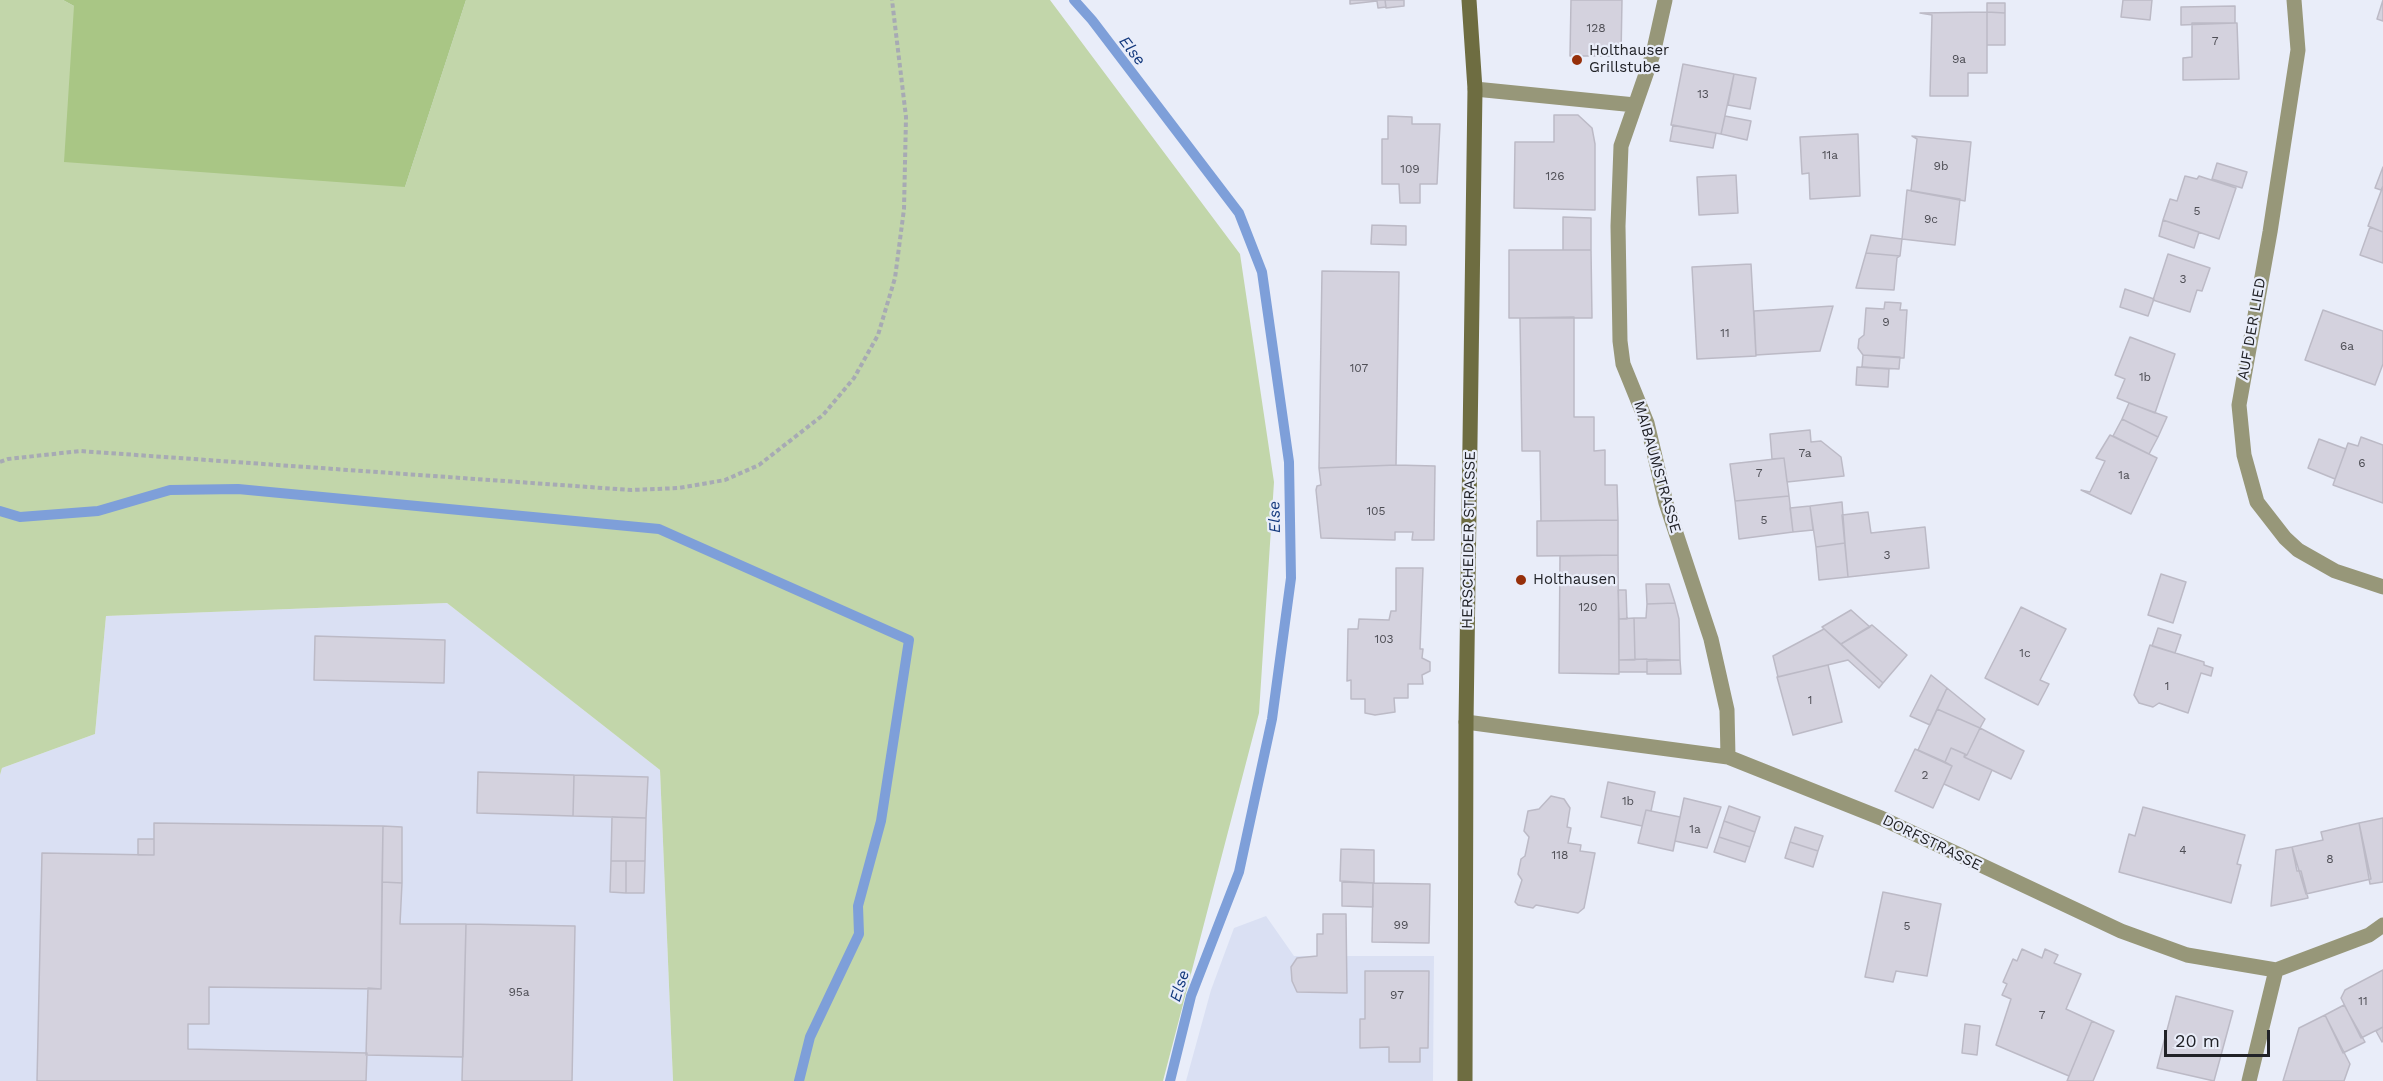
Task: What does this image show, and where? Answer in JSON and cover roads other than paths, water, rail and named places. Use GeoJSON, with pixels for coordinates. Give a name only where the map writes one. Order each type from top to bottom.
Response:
{"type":"FeatureCollection","features":[{"type":"Feature","properties":{"kind":"main road","name":"HERSCHEIDER STRASSE"},"geometry":{"type":"LineString","coordinates":[[1465,1081],[1466,722],[1475,89],[1469,0]]}},
{"type":"Feature","properties":{"kind":"street","name":"MAIBAUMSTRASSE"},"geometry":{"type":"LineString","coordinates":[[1665,0],[1653,54],[1621,146],[1618,269],[1623,364],[1647,423],[1666,503],[1711,639],[1726,710],[1728,757]]}},
{"type":"Feature","properties":{"kind":"street","name":"AUF DER LIED"},"geometry":{"type":"LineString","coordinates":[[2294,0],[2298,50],[2270,232],[2239,405],[2244,455],[2257,502],[2285,538],[2298,550],[2335,571],[2383,587]]}},
{"type":"Feature","properties":{"kind":"street"},"geometry":{"type":"LineString","coordinates":[[1475,89],[1635,105]]}},
{"type":"Feature","properties":{"kind":"street","name":"DORFSTRASSE"},"geometry":{"type":"LineString","coordinates":[[1466,722],[1728,757],[1881,818],[2149,942],[2187,955],[2276,970]]}},
{"type":"Feature","properties":{"kind":"street"},"geometry":{"type":"LineString","coordinates":[[2249,1081],[2276,970],[2359,939],[2383,924]]}},
{"type":"Feature","properties":{"kind":"waterway","name":"Else"},"geometry":{"type":"LineString","coordinates":[[1074,0],[1092,20],[1239,213],[1262,272],[1289,462],[1291,578],[1272,719],[1239,872],[1191,996],[1170,1081]]}},
{"type":"Feature","properties":{"kind":"waterway"},"geometry":{"type":"LineString","coordinates":[[0,511],[20,517],[98,511],[170,490],[238,489],[659,529],[909,640],[881,821],[858,906],[859,934],[810,1037],[799,1081]]}},
{"type":"Feature","properties":{"kind":"place","name":"Holthauser Grillstube"},"geometry":{"type":"Point","coordinates":[1577,60]}},
{"type":"Feature","properties":{"kind":"place","name":"Holthausen"},"geometry":{"type":"Point","coordinates":[1521,580]}}]}
